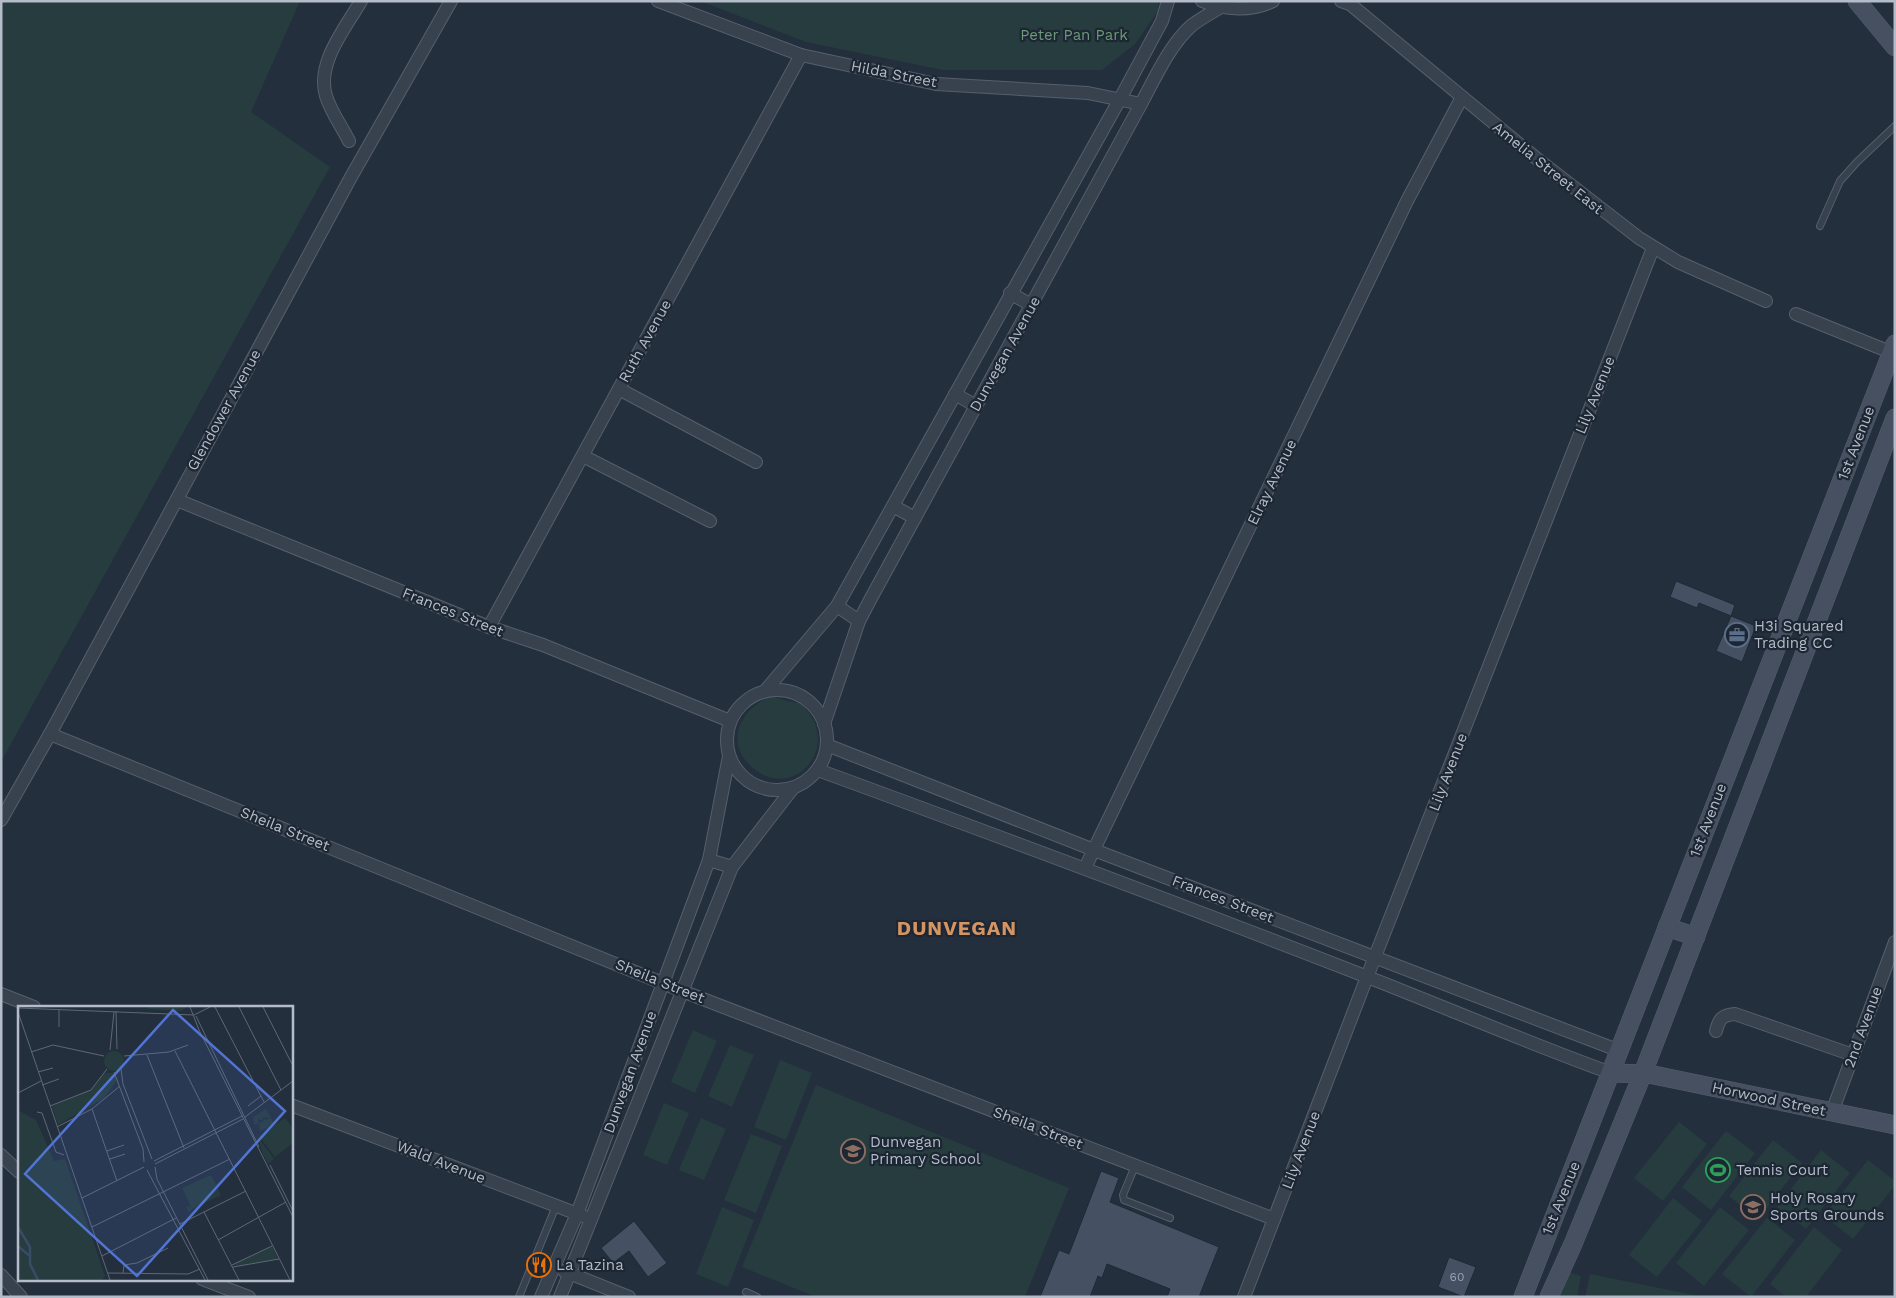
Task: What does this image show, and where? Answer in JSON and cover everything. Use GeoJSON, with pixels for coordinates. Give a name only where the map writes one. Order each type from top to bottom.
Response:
{"type":"FeatureCollection","features":[{"type":"Feature","properties":{"kind":"main road"},"geometry":{"type":"LineString","coordinates":[[1857,1],[1895,47]]}},
{"type":"Feature","properties":{"kind":"main road","name":"1st Avenue"},"geometry":{"type":"LineString","coordinates":[[1523,1297],[1620,1051],[1666,927],[1894,350]]}},
{"type":"Feature","properties":{"kind":"main road","name":"1st Avenue"},"geometry":{"type":"LineString","coordinates":[[1549,1297],[1573,1244],[1643,1073],[1895,418]]}},
{"type":"Feature","properties":{"kind":"main road"},"geometry":{"type":"LineString","coordinates":[[1794,603],[1818,614]]}},
{"type":"Feature","properties":{"kind":"main road"},"geometry":{"type":"LineString","coordinates":[[1666,927],[1696,937]]}},
{"type":"Feature","properties":{"kind":"main road"},"geometry":{"type":"LineString","coordinates":[[1620,1051],[1643,1073]]}},
{"type":"Feature","properties":{"kind":"main road","name":"Horwood Street"},"geometry":{"type":"LineString","coordinates":[[1611,1073],[1643,1073],[1895,1125]]}},
{"type":"Feature","properties":{"kind":"street"},"geometry":{"type":"LineString","coordinates":[[349,141],[326,99],[323,87],[324,70],[361,1]]}},
{"type":"Feature","properties":{"kind":"street","name":"Glendower Avenue"},"geometry":{"type":"LineString","coordinates":[[1,820],[50,734],[347,185],[451,1]]}},
{"type":"Feature","properties":{"kind":"street","name":"Hilda Street"},"geometry":{"type":"LineString","coordinates":[[658,1],[801,56],[936,84],[1088,93],[1141,104]]}},
{"type":"Feature","properties":{"kind":"street","name":"Dunvegan Avenue"},"geometry":{"type":"LineString","coordinates":[[765,691],[837,606],[1120,99],[1158,28],[1166,11],[1168,1]]}},
{"type":"Feature","properties":{"kind":"street"},"geometry":{"type":"LineString","coordinates":[[1202,1],[1221,7],[1240,9],[1265,5],[1273,1]]}},
{"type":"Feature","properties":{"kind":"street","name":"Amelia Street East"},"geometry":{"type":"LineString","coordinates":[[1346,2],[1605,213],[1653,248],[1678,262],[1766,301]]}},
{"type":"Feature","properties":{"kind":"street","name":"Dunvegan Avenue"},"geometry":{"type":"LineString","coordinates":[[824,724],[859,621],[1165,60],[1181,36],[1195,23],[1221,7]]}},
{"type":"Feature","properties":{"kind":"street","name":"Ruth Avenue"},"geometry":{"type":"LineString","coordinates":[[489,627],[801,56]]}},
{"type":"Feature","properties":{"kind":"street","name":"Elray Avenue"},"geometry":{"type":"LineString","coordinates":[[1085,868],[1399,219],[1462,97]]}},
{"type":"Feature","properties":{"kind":"street","name":"Lily Avenue"},"geometry":{"type":"LineString","coordinates":[[1244,1297],[1367,977],[1653,248]]}},
{"type":"Feature","properties":{"kind":"street"},"geometry":{"type":"LineString","coordinates":[[1010,293],[1031,305]]}},
{"type":"Feature","properties":{"kind":"street"},"geometry":{"type":"LineString","coordinates":[[1796,314],[1894,350]]}},
{"type":"Feature","properties":{"kind":"street"},"geometry":{"type":"LineString","coordinates":[[619,389],[756,462]]}},
{"type":"Feature","properties":{"kind":"street"},"geometry":{"type":"LineString","coordinates":[[955,394],[976,406]]}},
{"type":"Feature","properties":{"kind":"street"},"geometry":{"type":"LineString","coordinates":[[583,456],[710,521]]}},
{"type":"Feature","properties":{"kind":"street","name":"Frances Street"},"geometry":{"type":"LineString","coordinates":[[177,500],[489,627],[542,645],[730,721]]}},
{"type":"Feature","properties":{"kind":"street"},"geometry":{"type":"LineString","coordinates":[[893,506],[915,518]]}},
{"type":"Feature","properties":{"kind":"street"},"geometry":{"type":"LineString","coordinates":[[837,606],[859,621]]}},
{"type":"Feature","properties":{"kind":"street"},"geometry":{"type":"LineString","coordinates":[[780,690],[794,693],[807,700],[817,710],[824,724],[827,745],[824,758],[818,770],[807,781],[794,788],[778,791],[762,789],[748,782],[736,770],[729,756],[726,732],[730,721],[738,708],[750,697],[765,691],[780,690]]}},
{"type":"Feature","properties":{"kind":"street","name":"Sheila Street"},"geometry":{"type":"LineString","coordinates":[[50,734],[682,991],[1274,1220]]}},
{"type":"Feature","properties":{"kind":"street","name":"Frances Street"},"geometry":{"type":"LineString","coordinates":[[827,745],[1094,850],[1620,1051]]}},
{"type":"Feature","properties":{"kind":"street","name":"Dunvegan Avenue"},"geometry":{"type":"LineString","coordinates":[[541,1297],[577,1214],[709,860],[729,756]]}},
{"type":"Feature","properties":{"kind":"street","name":"Frances Street"},"geometry":{"type":"LineString","coordinates":[[818,770],[1085,868],[1611,1073]]}},
{"type":"Feature","properties":{"kind":"street","name":"Dunvegan Avenue"},"geometry":{"type":"LineString","coordinates":[[560,1297],[732,867],[794,788]]}},
{"type":"Feature","properties":{"kind":"street"},"geometry":{"type":"LineString","coordinates":[[709,860],[732,867]]}},
{"type":"Feature","properties":{"kind":"street","name":"2nd Avenue"},"geometry":{"type":"LineString","coordinates":[[1832,1112],[1895,942]]}},
{"type":"Feature","properties":{"kind":"street"},"geometry":{"type":"LineString","coordinates":[[1,994],[31,1006]]}},
{"type":"Feature","properties":{"kind":"street"},"geometry":{"type":"LineString","coordinates":[[1716,1031],[1719,1019],[1725,1015],[1735,1014],[1853,1055]]}},
{"type":"Feature","properties":{"kind":"street","name":"Wald Avenue"},"geometry":{"type":"LineString","coordinates":[[292,1105],[591,1219]]}},
{"type":"Feature","properties":{"kind":"street"},"geometry":{"type":"LineString","coordinates":[[1,1155],[18,1171]]}},
{"type":"Feature","properties":{"kind":"street"},"geometry":{"type":"LineString","coordinates":[[554,1266],[569,1274],[629,1297]]}},
{"type":"Feature","properties":{"kind":"street"},"geometry":{"type":"LineString","coordinates":[[1,1274],[21,1297]]}},
{"type":"Feature","properties":{"kind":"street"},"geometry":{"type":"LineString","coordinates":[[205,1280],[249,1297]]}},
{"type":"Feature","properties":{"kind":"lane"},"geometry":{"type":"LineString","coordinates":[[1820,226],[1840,181],[1856,162],[1895,126]]}},
{"type":"Feature","properties":{"kind":"lane"},"geometry":{"type":"LineString","coordinates":[[1135,1166],[1123,1196],[1124,1200],[1170,1218]]}},
{"type":"Feature","properties":{"kind":"lane"},"geometry":{"type":"LineString","coordinates":[[520,1297],[556,1206]]}},
{"type":"Feature","properties":{"kind":"lane"},"geometry":{"type":"LineString","coordinates":[[746,1292],[757,1297]]}},
{"type":"Feature","properties":{"kind":"green space"},"geometry":{"type":"Polygon","coordinates":[[[1,1],[300,1],[251,112],[330,167],[1,762],[1,1]]]}},
{"type":"Feature","properties":{"kind":"green space","name":"Peter Pan Park"},"geometry":{"type":"Polygon","coordinates":[[[700,1],[1159,1],[1158,11],[1135,44],[1102,70],[943,70],[806,42],[700,1]]]}},
{"type":"Feature","properties":{"kind":"green space"},"geometry":{"type":"Polygon","coordinates":[[[769,697],[802,705],[811,716],[817,731],[817,746],[812,760],[803,770],[791,777],[776,779],[761,774],[746,761],[740,752],[738,733],[745,716],[752,708],[769,697]]]}},
{"type":"Feature","properties":{"kind":"green space"},"geometry":{"type":"Polygon","coordinates":[[[693,1030],[717,1041],[695,1093],[671,1082],[693,1030]]]}},
{"type":"Feature","properties":{"kind":"green space"},"geometry":{"type":"Polygon","coordinates":[[[730,1045],[754,1055],[732,1107],[708,1096],[730,1045]]]}},
{"type":"Feature","properties":{"kind":"green space"},"geometry":{"type":"Polygon","coordinates":[[[780,1060],[812,1073],[786,1140],[754,1127],[780,1060]]]}},
{"type":"Feature","properties":{"kind":"green space"},"geometry":{"type":"Polygon","coordinates":[[[816,1085],[1069,1188],[1025,1297],[816,1297],[742,1267],[816,1085]]]}},
{"type":"Feature","properties":{"kind":"green space"},"geometry":{"type":"Polygon","coordinates":[[[664,1103],[689,1113],[667,1165],[643,1155],[664,1103]]]}},
{"type":"Feature","properties":{"kind":"green space"},"geometry":{"type":"Polygon","coordinates":[[[701,1118],[726,1129],[704,1180],[679,1170],[701,1118]]]}},
{"type":"Feature","properties":{"kind":"green space"},"geometry":{"type":"Polygon","coordinates":[[[1679,1122],[1707,1144],[1663,1201],[1634,1178],[1679,1122]]]}},
{"type":"Feature","properties":{"kind":"green space"},"geometry":{"type":"Polygon","coordinates":[[[1726,1131],[1755,1153],[1711,1210],[1682,1187],[1726,1131]]]}},
{"type":"Feature","properties":{"kind":"green space"},"geometry":{"type":"Polygon","coordinates":[[[751,1134],[782,1146],[756,1213],[724,1200],[751,1134]]]}},
{"type":"Feature","properties":{"kind":"green space"},"geometry":{"type":"Polygon","coordinates":[[[1773,1140],[1802,1163],[1758,1219],[1729,1196],[1773,1140]]]}},
{"type":"Feature","properties":{"kind":"green space"},"geometry":{"type":"Polygon","coordinates":[[[1821,1150],[1850,1173],[1806,1229],[1777,1207],[1821,1150]]]}},
{"type":"Feature","properties":{"kind":"green space"},"geometry":{"type":"Polygon","coordinates":[[[1868,1160],[1895,1181],[1895,1185],[1853,1239],[1824,1216],[1868,1160]]]}},
{"type":"Feature","properties":{"kind":"green space"},"geometry":{"type":"Polygon","coordinates":[[[1673,1198],[1702,1221],[1657,1277],[1629,1255],[1673,1198]]]}},
{"type":"Feature","properties":{"kind":"green space"},"geometry":{"type":"Polygon","coordinates":[[[722,1207],[754,1220],[728,1287],[696,1274],[722,1207]]]}},
{"type":"Feature","properties":{"kind":"green space"},"geometry":{"type":"Polygon","coordinates":[[[1720,1207],[1749,1230],[1704,1286],[1676,1263],[1720,1207]]]}},
{"type":"Feature","properties":{"kind":"green space"},"geometry":{"type":"Polygon","coordinates":[[[1767,1218],[1795,1240],[1751,1297],[1722,1274],[1767,1218]]]}},
{"type":"Feature","properties":{"kind":"green space"},"geometry":{"type":"Polygon","coordinates":[[[1814,1227],[1842,1250],[1806,1297],[1786,1297],[1770,1284],[1814,1227]]]}},
{"type":"Feature","properties":{"kind":"green space"},"geometry":{"type":"Polygon","coordinates":[[[1570,1272],[1581,1276],[1577,1297],[1556,1297],[1570,1272]]]}},
{"type":"Feature","properties":{"kind":"green space"},"geometry":{"type":"Polygon","coordinates":[[[1590,1274],[1704,1297],[1585,1297],[1590,1274]]]}},
{"type":"Feature","properties":{"kind":"building"},"geometry":{"type":"Polygon","coordinates":[[[1676,581],[1735,605],[1731,616],[1699,603],[1697,608],[1670,597],[1676,581]]]}},
{"type":"Feature","properties":{"kind":"building"},"geometry":{"type":"Polygon","coordinates":[[[1731,616],[1756,626],[1742,662],[1716,651],[1731,616]]]}},
{"type":"Feature","properties":{"kind":"building"},"geometry":{"type":"Polygon","coordinates":[[[1101,1171],[1119,1178],[1110,1202],[1219,1247],[1199,1297],[1167,1297],[1170,1289],[1107,1264],[1102,1278],[1098,1276],[1090,1297],[1040,1297],[1059,1250],[1069,1254],[1101,1171]]]}},
{"type":"Feature","properties":{"kind":"building"},"geometry":{"type":"Polygon","coordinates":[[[634,1221],[667,1263],[648,1277],[629,1251],[613,1263],[601,1248],[634,1221]]]}},
{"type":"Feature","properties":{"kind":"building"},"geometry":{"type":"Polygon","coordinates":[[[1449,1257],[1476,1267],[1464,1297],[1438,1287],[1449,1257]]]}},
{"type":"Feature","properties":{"kind":"place","name":"H3i Squared Trading CC"},"geometry":{"type":"Point","coordinates":[1737,635]}},
{"type":"Feature","properties":{"kind":"place","name":"Dunvegan Primary School"},"geometry":{"type":"Point","coordinates":[853,1151]}},
{"type":"Feature","properties":{"kind":"place","name":"Tennis Court"},"geometry":{"type":"Point","coordinates":[1718,1170]}},
{"type":"Feature","properties":{"kind":"place","name":"Holy Rosary Sports Grounds"},"geometry":{"type":"Point","coordinates":[1753,1207]}},
{"type":"Feature","properties":{"kind":"place","name":"La Tazina"},"geometry":{"type":"Point","coordinates":[539,1265]}},
{"type":"Feature","properties":{"kind":"district","name":"DUNVEGAN"},"geometry":{"type":"Point","coordinates":[957,928]}}]}
